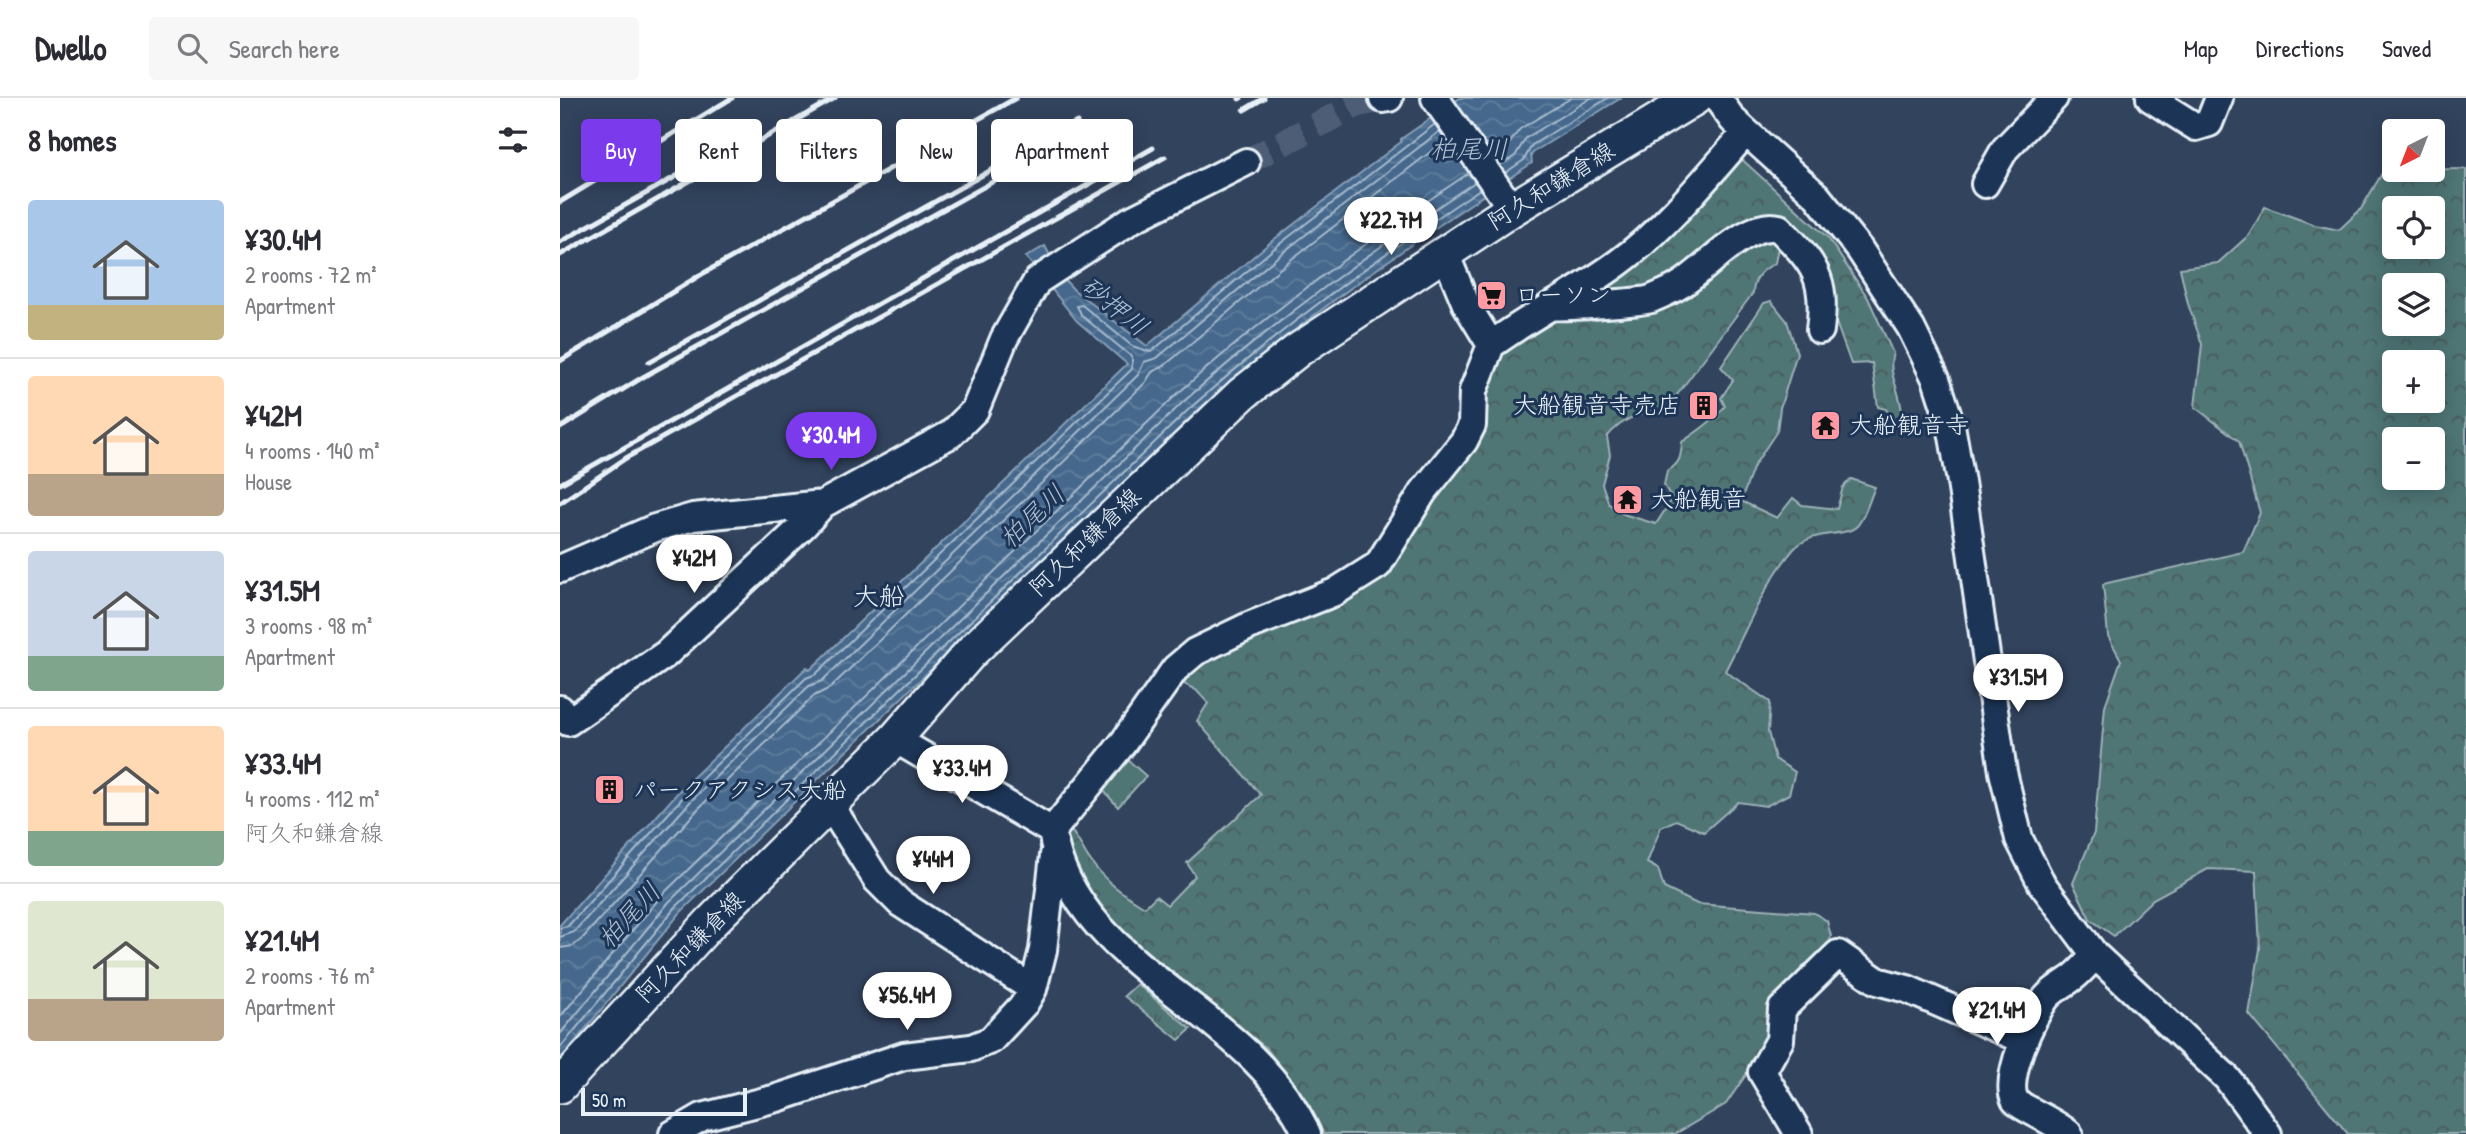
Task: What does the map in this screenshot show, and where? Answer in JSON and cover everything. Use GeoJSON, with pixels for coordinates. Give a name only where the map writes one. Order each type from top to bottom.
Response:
{"type":"FeatureCollection","features":[{"type":"Feature","properties":{"kind":"main road","name":"阿久和鎌倉線"},"geometry":{"type":"LineString","coordinates":[[560,1086],[711,922],[895,739],[971,652],[1242,394],[1298,350],[1445,253],[1507,201],[1695,98]]}},
{"type":"Feature","properties":{"kind":"street"},"geometry":{"type":"LineString","coordinates":[[1717,98],[1746,132],[1817,196],[1860,250],[1911,328],[1936,379],[1951,425],[1961,482],[2003,772],[2019,839],[2042,884],[2095,955],[2227,1078],[2269,1134]]}},
{"type":"Feature","properties":{"kind":"street"},"geometry":{"type":"LineString","coordinates":[[1985,184],[2005,149],[2054,98]]}},
{"type":"Feature","properties":{"kind":"street"},"geometry":{"type":"LineString","coordinates":[[2150,98],[2196,127],[2209,122],[2219,98]]}},
{"type":"Feature","properties":{"kind":"street"},"geometry":{"type":"LineString","coordinates":[[1436,99],[1507,201]]}},
{"type":"Feature","properties":{"kind":"street"},"geometry":{"type":"LineString","coordinates":[[673,1134],[702,1117],[777,1098],[904,1056],[986,1044],[1008,1024],[1032,989],[1042,950],[1054,841],[1175,669],[1195,652],[1251,625],[1335,592],[1378,565],[1423,492],[1464,441],[1472,425],[1473,391],[1491,345],[1618,263],[1649,236],[1746,132]]}},
{"type":"Feature","properties":{"kind":"street"},"geometry":{"type":"LineString","coordinates":[[560,709],[568,722],[666,654],[804,526],[823,504],[951,433],[964,423],[975,410],[1004,339],[1048,274],[1131,220],[1246,162]]}},
{"type":"Feature","properties":{"kind":"street"},"geometry":{"type":"LineString","coordinates":[[1550,306],[1564,309],[1616,301],[1647,300],[1680,285],[1747,234],[1770,226],[1779,228],[1814,268],[1824,302],[1820,330]]}},
{"type":"Feature","properties":{"kind":"street"},"geometry":{"type":"LineString","coordinates":[[1445,253],[1466,304],[1491,345]]}},
{"type":"Feature","properties":{"kind":"street"},"geometry":{"type":"LineString","coordinates":[[560,569],[655,528],[693,517],[823,504]]}},
{"type":"Feature","properties":{"kind":"street"},"geometry":{"type":"LineString","coordinates":[[895,739],[1054,841],[1066,880],[1082,908],[1127,954],[1220,1026],[1254,1057],[1281,1088],[1307,1134]]}},
{"type":"Feature","properties":{"kind":"street"},"geometry":{"type":"LineString","coordinates":[[830,805],[877,880],[900,903],[1032,989]]}},
{"type":"Feature","properties":{"kind":"street"},"geometry":{"type":"LineString","coordinates":[[1799,1134],[1762,1072],[1780,1040],[1782,1009],[1838,954],[1877,981],[1907,989],[2022,1040]]}},
{"type":"Feature","properties":{"kind":"street"},"geometry":{"type":"LineString","coordinates":[[2069,1134],[2058,1123],[2017,1103],[2013,1095],[2022,1040],[2047,998],[2077,975],[2095,955]]}},
{"type":"Feature","properties":{"kind":"green space"},"geometry":{"type":"Polygon","coordinates":[[[1736,154],[1828,238],[1868,298],[1893,353],[1893,377],[1902,417],[1894,422],[1886,409],[1878,407],[1872,363],[1851,364],[1829,303],[1779,241],[1775,263],[1759,275],[1753,293],[1665,411],[1633,417],[1619,425],[1607,437],[1610,455],[1602,484],[1609,504],[1623,514],[1656,524],[1672,499],[1664,485],[1667,471],[1679,460],[1682,442],[1725,406],[1721,398],[1733,380],[1721,367],[1764,303],[1771,301],[1787,321],[1797,353],[1780,408],[1777,431],[1754,466],[1741,501],[1777,518],[1793,498],[1802,505],[1837,509],[1843,487],[1851,479],[1875,487],[1865,513],[1852,530],[1809,539],[1793,550],[1764,593],[1725,671],[1770,702],[1768,732],[1775,759],[1795,772],[1789,794],[1766,806],[1738,802],[1704,832],[1676,820],[1661,827],[1647,863],[1658,869],[1664,888],[1697,904],[1814,913],[1827,921],[1831,936],[1827,956],[1726,1104],[1675,1134],[1319,1134],[1293,1083],[1266,1048],[1120,934],[1078,880],[1062,839],[1069,828],[1101,874],[1137,902],[1145,907],[1156,896],[1167,905],[1195,876],[1187,863],[1261,795],[1197,721],[1208,703],[1196,690],[1182,683],[1184,673],[1204,656],[1330,604],[1422,512],[1496,352],[1736,154]]]}},
{"type":"Feature","properties":{"kind":"green space"},"geometry":{"type":"Polygon","coordinates":[[[2445,169],[2466,169],[2466,1134],[2348,1134],[2249,1014],[2260,949],[2256,871],[2208,869],[2153,899],[2114,936],[2090,919],[2073,883],[2094,833],[2105,706],[2121,660],[2108,636],[2103,584],[2243,552],[2260,513],[2239,441],[2195,407],[2202,344],[2188,304],[2180,268],[2218,263],[2249,235],[2265,207],[2315,225],[2339,230],[2361,209],[2382,173],[2382,182],[2445,182],[2445,169]]]}},
{"type":"Feature","properties":{"kind":"green space"},"geometry":{"type":"Polygon","coordinates":[[[1128,760],[1146,776],[1118,807],[1103,790],[1128,760]]]}},
{"type":"Feature","properties":{"kind":"green space"},"geometry":{"type":"Polygon","coordinates":[[[1137,984],[1191,1029],[1179,1040],[1124,996],[1137,984]]]}},
{"type":"Feature","properties":{"kind":"water","name":"柏尾川"},"geometry":{"type":"Polygon","coordinates":[[[1460,98],[1621,98],[1535,151],[1531,155],[1532,163],[1316,314],[1193,415],[680,913],[560,1060],[560,925],[680,790],[807,667],[810,670],[1127,364],[1077,321],[1026,257],[1045,246],[1060,275],[1074,290],[1147,346],[1272,241],[1401,142],[1401,139],[1460,98]]]}},
{"type":"Feature","properties":{"kind":"tunnel"},"geometry":{"type":"LineString","coordinates":[[1246,162],[1358,104],[1383,99]]}},
{"type":"Feature","properties":{"kind":"railway"},"geometry":{"type":"LineString","coordinates":[[560,202],[732,98]]}},
{"type":"Feature","properties":{"kind":"railway"},"geometry":{"type":"LineString","coordinates":[[560,255],[835,98]]}},
{"type":"Feature","properties":{"kind":"railway"},"geometry":{"type":"LineString","coordinates":[[560,361],[702,274],[1016,98]]}},
{"type":"Feature","properties":{"kind":"railway"},"geometry":{"type":"LineString","coordinates":[[1244,110],[1264,98]]}},
{"type":"Feature","properties":{"kind":"railway"},"geometry":{"type":"LineString","coordinates":[[560,484],[1153,148]]}},
{"type":"Feature","properties":{"kind":"railway"},"geometry":{"type":"LineString","coordinates":[[560,503],[626,458],[1165,157]]}},
{"type":"Feature","properties":{"kind":"railway"},"geometry":{"type":"LineString","coordinates":[[649,362],[991,170]]}},
{"type":"Feature","properties":{"kind":"railway"},"geometry":{"type":"LineString","coordinates":[[560,242],[675,177]]}},
{"type":"Feature","properties":{"kind":"railway"},"geometry":{"type":"LineString","coordinates":[[560,428],[643,377],[992,182]]}},
{"type":"Feature","properties":{"kind":"place","name":"ローソン"},"geometry":{"type":"Point","coordinates":[1492,295]}},
{"type":"Feature","properties":{"kind":"place","name":"大船観音寺売店"},"geometry":{"type":"Point","coordinates":[1704,405]}},
{"type":"Feature","properties":{"kind":"place","name":"大船観音寺"},"geometry":{"type":"Point","coordinates":[1826,425]}},
{"type":"Feature","properties":{"kind":"place","name":"大船観音"},"geometry":{"type":"Point","coordinates":[1627,499]}},
{"type":"Feature","properties":{"kind":"place","name":"パークアクシス大船"},"geometry":{"type":"Point","coordinates":[610,790]}},
{"type":"Feature","properties":{"kind":"district","name":"大船"},"geometry":{"type":"Point","coordinates":[879,596]}},
{"type":"Feature","properties":{"kind":"water label","name":"砂押川"},"geometry":{"type":"Point","coordinates":[1115,306]}}]}
